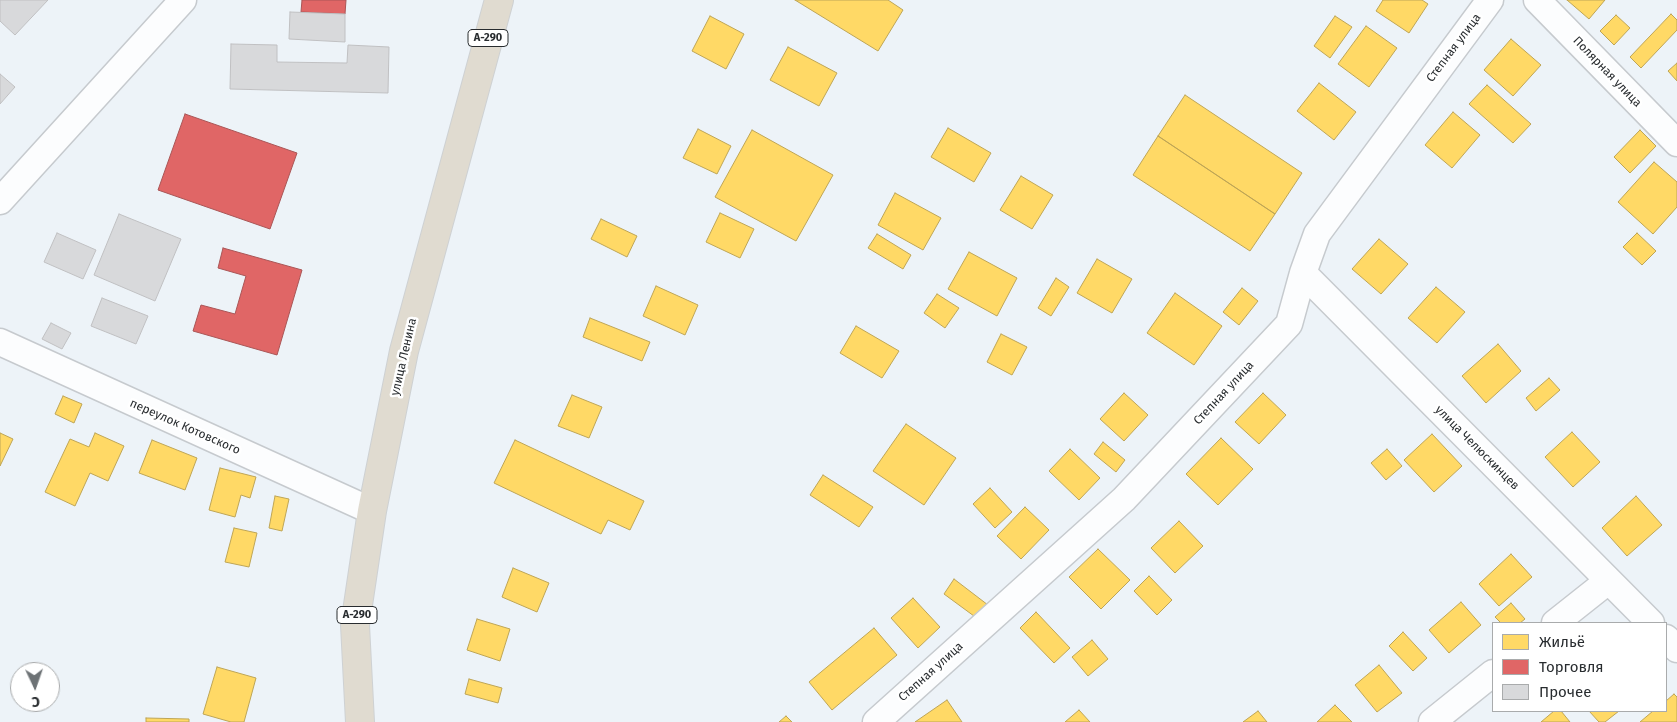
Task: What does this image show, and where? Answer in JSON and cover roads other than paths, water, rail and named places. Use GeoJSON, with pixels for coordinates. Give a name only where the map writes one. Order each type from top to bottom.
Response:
{"type":"FeatureCollection","features":[{"type":"Feature","properties":{"kind":"highway","name":"улица Ленина"},"geometry":{"type":"LineString","coordinates":[[360,722],[355,625],[372,511],[404,351],[499,0]]}},
{"type":"Feature","properties":{"kind":"street"},"geometry":{"type":"LineString","coordinates":[[0,201],[183,0]]}},
{"type":"Feature","properties":{"kind":"street","name":"Степная улица"},"geometry":{"type":"LineString","coordinates":[[876,722],[1124,499],[1289,324],[1303,273],[1317,234],[1490,0]]}},
{"type":"Feature","properties":{"kind":"street","name":"Полярная улица"},"geometry":{"type":"LineString","coordinates":[[1536,0],[1677,144]]}},
{"type":"Feature","properties":{"kind":"street","name":"улица Челюскинцев"},"geometry":{"type":"LineString","coordinates":[[1303,273],[1650,622]]}},
{"type":"Feature","properties":{"kind":"street","name":"переулок Котовского"},"geometry":{"type":"LineString","coordinates":[[0,342],[372,511]]}},
{"type":"Feature","properties":{"kind":"street"},"geometry":{"type":"LineString","coordinates":[[1556,622],[1608,581]]}},
{"type":"Feature","properties":{"kind":"street"},"geometry":{"type":"LineString","coordinates":[[1667,639],[1677,649]]}},
{"type":"Feature","properties":{"kind":"street"},"geometry":{"type":"LineString","coordinates":[[1432,722],[1492,674]]}}]}
